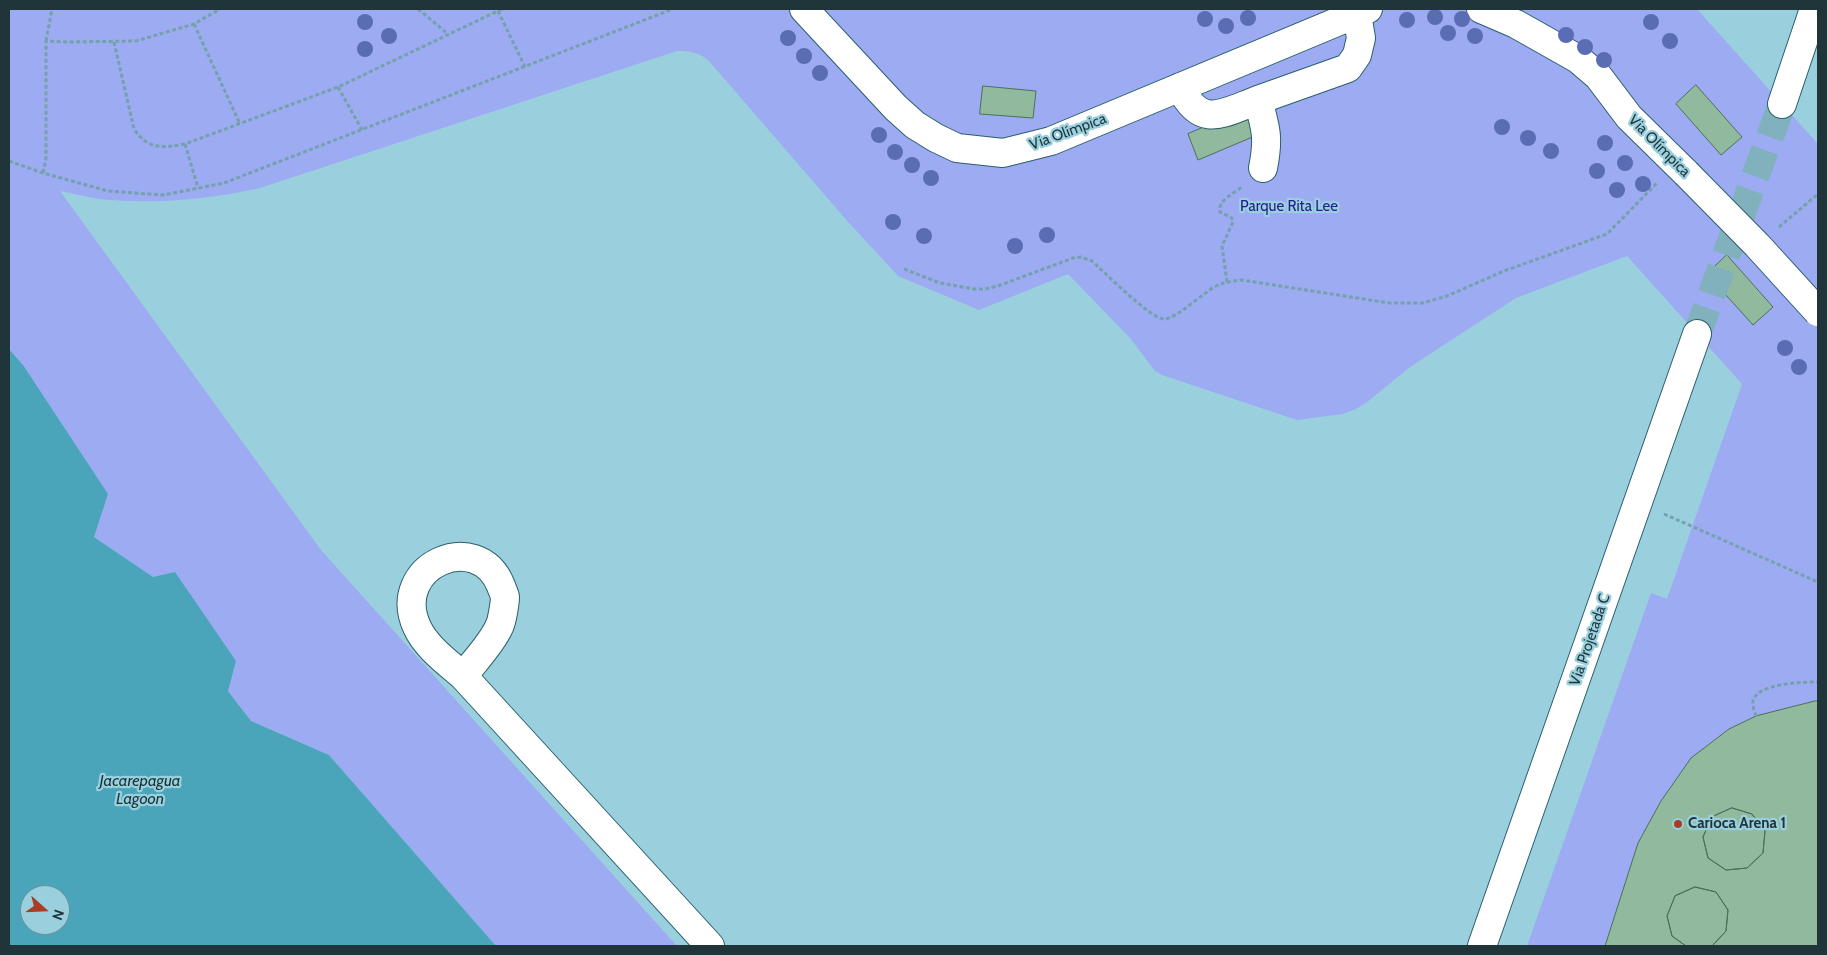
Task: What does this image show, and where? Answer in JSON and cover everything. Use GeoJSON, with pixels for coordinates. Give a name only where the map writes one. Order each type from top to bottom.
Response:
{"type":"FeatureCollection","features":[{"type":"Feature","properties":{"kind":"street","name":"Via Olímpica"},"geometry":{"type":"LineString","coordinates":[[804,9],[896,108],[915,125],[956,148],[1003,154],[1051,141],[1361,12]]}},
{"type":"Feature","properties":{"kind":"street","name":"Via Olímpica"},"geometry":{"type":"LineString","coordinates":[[1481,9],[1516,24],[1578,59],[1598,76],[1630,117],[1757,245],[1818,312]]}},
{"type":"Feature","properties":{"kind":"street"},"geometry":{"type":"LineString","coordinates":[[1782,104],[1814,9]]}},
{"type":"Feature","properties":{"kind":"street"},"geometry":{"type":"LineString","coordinates":[[1180,87],[1190,105],[1205,114],[1219,114],[1348,68],[1357,55],[1361,38],[1359,26],[1361,12]]}},
{"type":"Feature","properties":{"kind":"street"},"geometry":{"type":"LineString","coordinates":[[1258,100],[1267,134],[1267,150],[1263,168]]}},
{"type":"Feature","properties":{"kind":"street","name":"Via Projetada C"},"geometry":{"type":"LineString","coordinates":[[1482,946],[1697,334]]}},
{"type":"Feature","properties":{"kind":"street"},"geometry":{"type":"LineString","coordinates":[[464,676],[710,946]]}},
{"type":"Feature","properties":{"kind":"path"},"geometry":{"type":"LineString","coordinates":[[43,173],[46,158],[46,41],[52,9]]}},
{"type":"Feature","properties":{"kind":"path"},"geometry":{"type":"LineString","coordinates":[[46,41],[136,41],[194,24],[220,9]]}},
{"type":"Feature","properties":{"kind":"path"},"geometry":{"type":"LineString","coordinates":[[418,9],[449,34]]}},
{"type":"Feature","properties":{"kind":"path"},"geometry":{"type":"LineString","coordinates":[[9,161],[43,173],[108,191],[163,195],[224,183],[673,9]]}},
{"type":"Feature","properties":{"kind":"path"},"geometry":{"type":"LineString","coordinates":[[114,42],[134,129],[140,139],[151,145],[165,147],[186,144],[338,87],[500,10],[525,67]]}},
{"type":"Feature","properties":{"kind":"path"},"geometry":{"type":"LineString","coordinates":[[194,24],[240,124]]}},
{"type":"Feature","properties":{"kind":"path"},"geometry":{"type":"LineString","coordinates":[[338,87],[362,130]]}},
{"type":"Feature","properties":{"kind":"path"},"geometry":{"type":"LineString","coordinates":[[186,144],[198,188]]}},
{"type":"Feature","properties":{"kind":"path"},"geometry":{"type":"LineString","coordinates":[[904,269],[940,283],[985,289],[1073,258],[1081,257],[1092,261],[1144,308],[1155,316],[1164,319],[1216,286],[1242,280],[1389,303],[1423,303],[1447,296],[1504,271],[1607,234],[1676,164]]}},
{"type":"Feature","properties":{"kind":"path"},"geometry":{"type":"LineString","coordinates":[[1227,282],[1222,246],[1233,222],[1232,218],[1220,212],[1220,204],[1263,168]]}},
{"type":"Feature","properties":{"kind":"path"},"geometry":{"type":"LineString","coordinates":[[1757,245],[1818,194]]}},
{"type":"Feature","properties":{"kind":"path"},"geometry":{"type":"LineString","coordinates":[[1638,502],[1818,582]]}},
{"type":"Feature","properties":{"kind":"path"},"geometry":{"type":"LineString","coordinates":[[1756,716],[1752,703],[1755,695],[1762,691],[1794,682],[1818,682]]}},
{"type":"Feature","properties":{"kind":"green space","name":"Parque Rita Lee"},"geometry":{"type":"Polygon","coordinates":[[[9,9],[1697,9],[1818,144],[1818,946],[1527,946],[1651,593],[1667,599],[1742,384],[1627,256],[1516,298],[1410,367],[1356,409],[1343,414],[1297,420],[1155,371],[1130,338],[1068,274],[979,310],[898,276],[849,223],[708,60],[693,52],[677,51],[260,188],[204,198],[167,201],[91,198],[60,191],[321,550],[677,946],[496,946],[329,755],[251,721],[228,691],[153,577],[94,537],[23,365],[9,349],[9,9]]]}},
{"type":"Feature","properties":{"kind":"water","name":"Jacarepagua Lagoon"},"geometry":{"type":"Polygon","coordinates":[[[9,349],[23,365],[108,494],[94,537],[153,577],[175,572],[236,661],[228,691],[251,721],[329,755],[496,946],[9,946],[9,349]]]}},
{"type":"Feature","properties":{"kind":"building"},"geometry":{"type":"Polygon","coordinates":[[[1696,85],[1742,137],[1721,155],[1676,104],[1696,85]]]}},
{"type":"Feature","properties":{"kind":"building"},"geometry":{"type":"Polygon","coordinates":[[[983,86],[1036,91],[1033,118],[980,114],[983,86]]]}},
{"type":"Feature","properties":{"kind":"building"},"geometry":{"type":"Polygon","coordinates":[[[1252,107],[1262,133],[1198,160],[1188,134],[1252,107]]]}},
{"type":"Feature","properties":{"kind":"building"},"geometry":{"type":"Polygon","coordinates":[[[1727,255],[1773,307],[1753,325],[1707,274],[1727,255]]]}},
{"type":"Feature","properties":{"kind":"building","name":"Carioca Arena 1"},"geometry":{"type":"Polygon","coordinates":[[[1818,701],[1818,946],[1712,946],[1726,931],[1728,910],[1716,892],[1695,887],[1675,896],[1667,916],[1672,936],[1686,946],[1605,946],[1638,843],[1661,801],[1691,758],[1729,729],[1756,716],[1818,701]],[[1732,808],[1712,817],[1703,837],[1708,858],[1726,870],[1747,868],[1763,853],[1765,831],[1752,814],[1732,808]]]}},
{"type":"Feature","properties":{"kind":"building"},"geometry":{"type":"Polygon","coordinates":[[[1732,808],[1752,814],[1765,831],[1763,853],[1747,868],[1726,870],[1708,858],[1703,837],[1712,817],[1732,808]]]}},
{"type":"Feature","properties":{"kind":"building"},"geometry":{"type":"Polygon","coordinates":[[[1695,887],[1716,892],[1728,910],[1726,931],[1712,946],[1686,946],[1672,936],[1667,916],[1675,896],[1695,887]]]}},
{"type":"Feature","properties":{"kind":"tunnel"},"geometry":{"type":"LineString","coordinates":[[1697,334],[1782,104]]}},
{"type":"Feature","properties":{"kind":"place","name":"Carioca Arena 1"},"geometry":{"type":"Point","coordinates":[1678,824]}}]}
